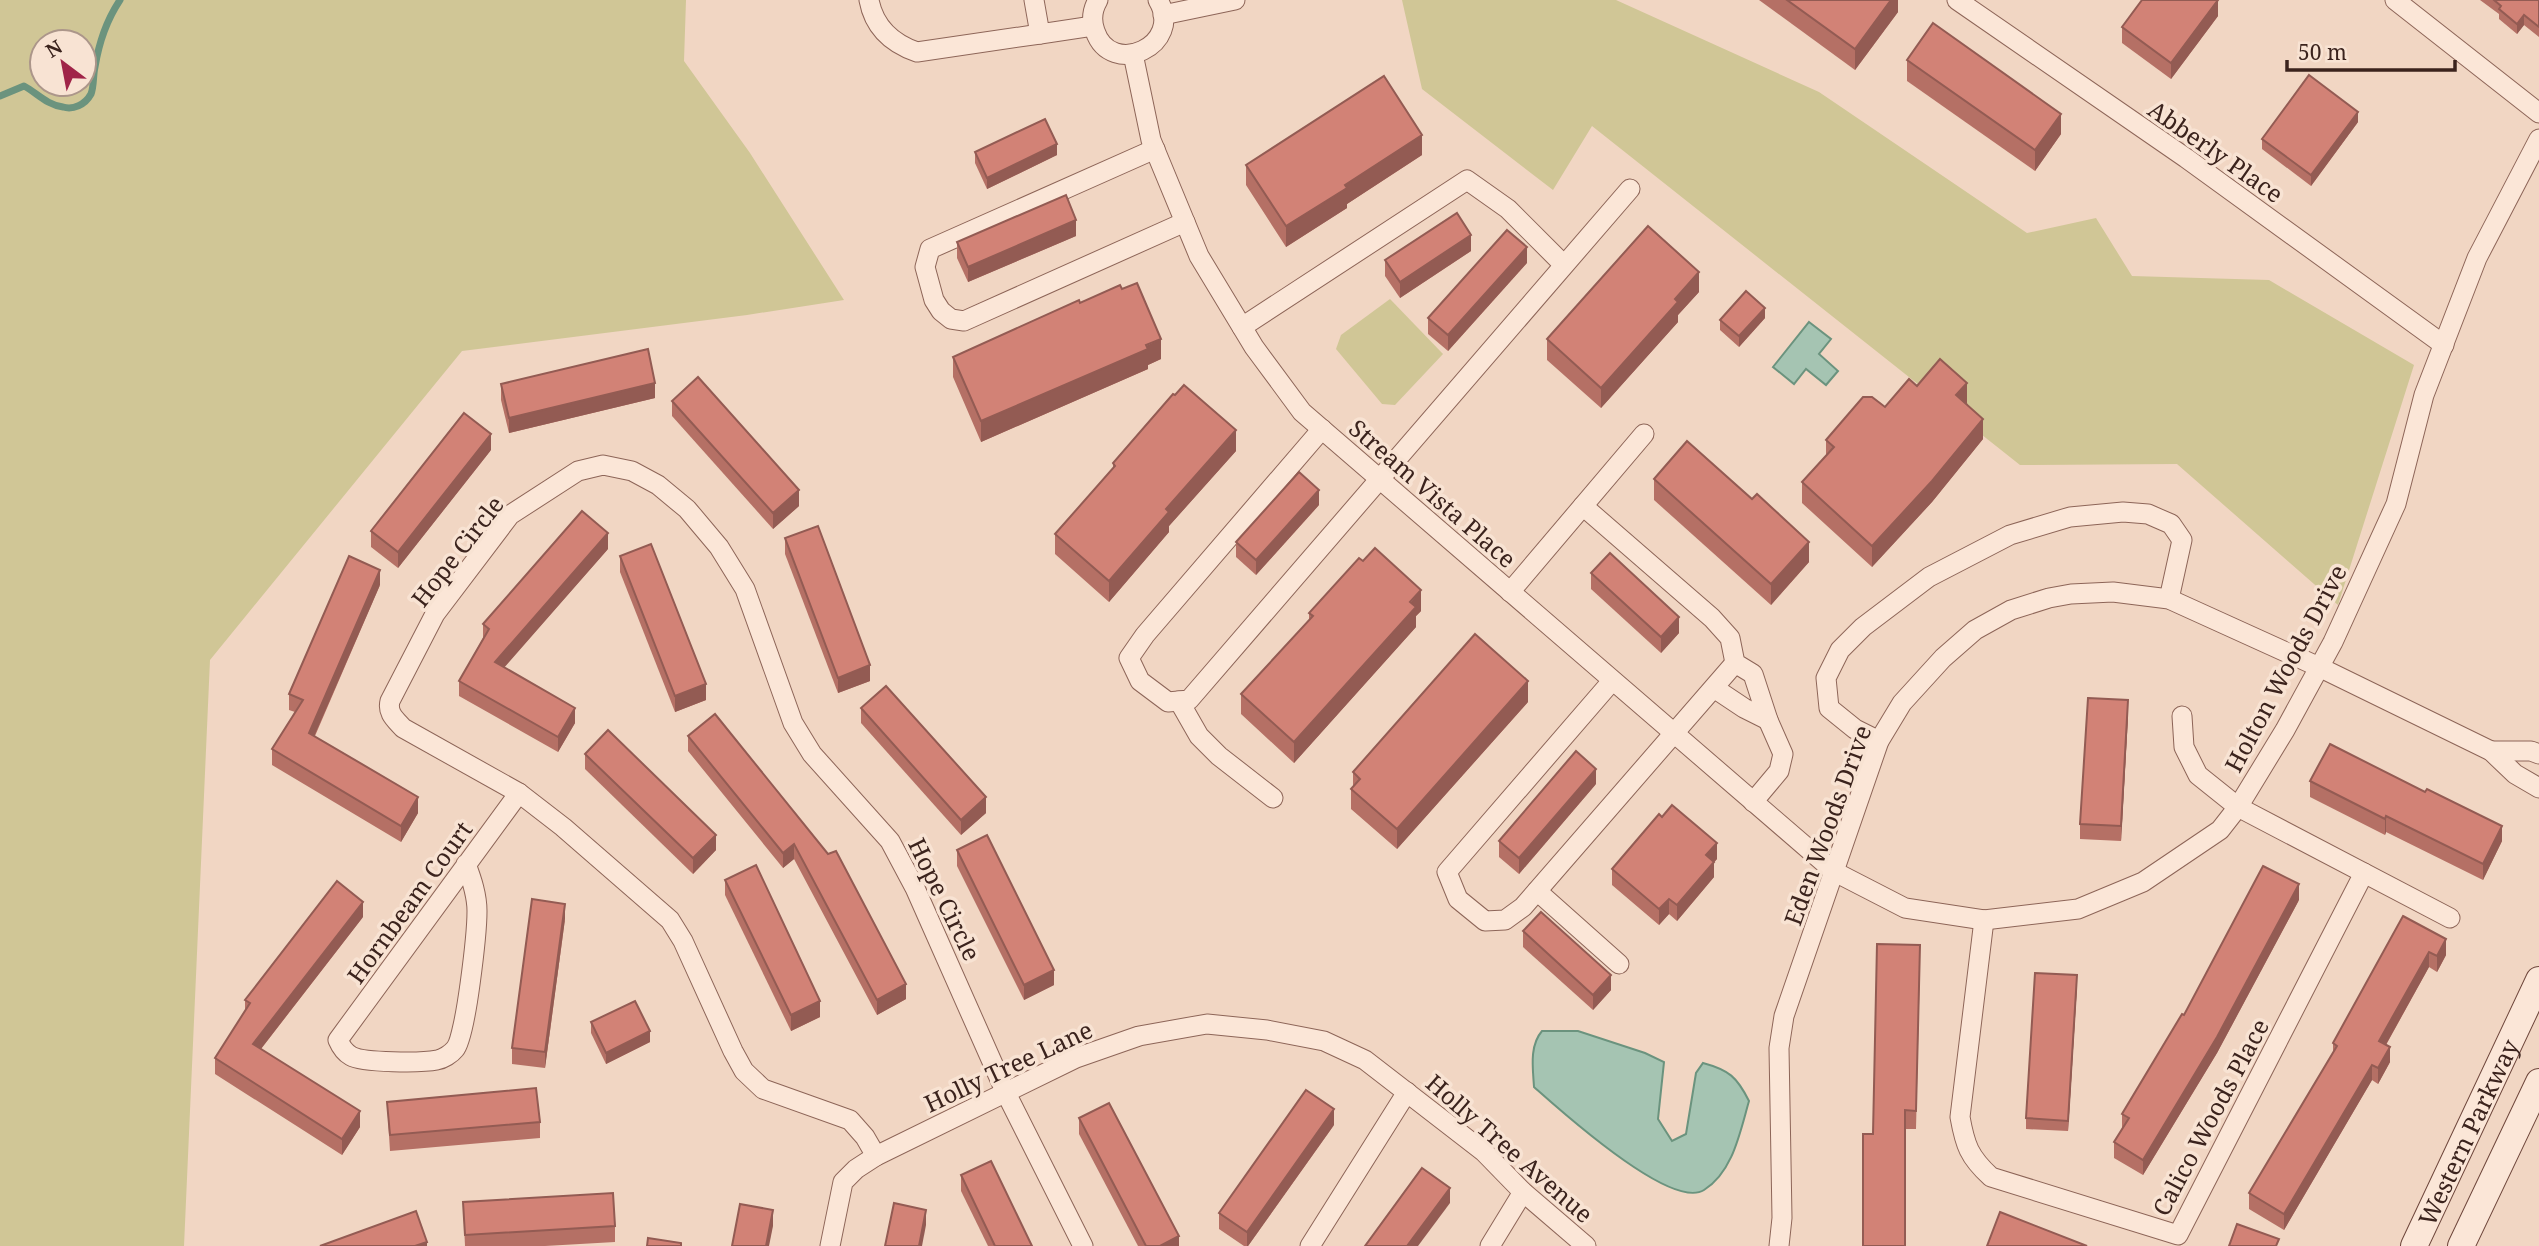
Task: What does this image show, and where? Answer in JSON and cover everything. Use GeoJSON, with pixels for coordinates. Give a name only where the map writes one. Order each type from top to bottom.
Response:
{"type":"FeatureCollection","features":[{"type":"Feature","properties":{"kind":"main road","name":"Western Parkway"},"geometry":{"type":"LineString","coordinates":[[2414,1246],[2539,980]]}},
{"type":"Feature","properties":{"kind":"main road","name":"Western Parkway"},"geometry":{"type":"LineString","coordinates":[[2461,1246],[2539,1082]]}},
{"type":"Feature","properties":{"kind":"street"},"geometry":{"type":"LineString","coordinates":[[869,0],[871,11],[885,34],[904,48],[917,52],[1093,26]]}},
{"type":"Feature","properties":{"kind":"street"},"geometry":{"type":"LineString","coordinates":[[1034,0],[1040,34]]}},
{"type":"Feature","properties":{"kind":"street"},"geometry":{"type":"LineString","coordinates":[[1098,0],[1092,15],[1093,26],[1103,45],[1122,54],[1143,51],[1157,40],[1164,23],[1161,7],[1236,0]]}},
{"type":"Feature","properties":{"kind":"street","name":"Abberly Place"},"geometry":{"type":"LineString","coordinates":[[1957,0],[2186,158],[2444,345]]}},
{"type":"Feature","properties":{"kind":"street"},"geometry":{"type":"LineString","coordinates":[[2395,0],[2539,113]]}},
{"type":"Feature","properties":{"kind":"street","name":"Stream Vista Place"},"geometry":{"type":"LineString","coordinates":[[1133,54],[1151,140],[1199,256],[1242,327],[1302,412],[1835,872]]}},
{"type":"Feature","properties":{"kind":"street","name":"Holton Woods Drive"},"geometry":{"type":"LineString","coordinates":[[1835,872],[1905,908],[1984,920],[2078,909],[2143,883],[2220,831],[2238,807],[2285,730],[2319,667],[2396,505],[2424,395],[2477,258],[2539,139]]}},
{"type":"Feature","properties":{"kind":"street"},"geometry":{"type":"LineString","coordinates":[[1155,149],[930,249],[925,267],[934,300],[941,311],[951,319],[964,321],[1185,222]]}},
{"type":"Feature","properties":{"kind":"street"},"geometry":{"type":"LineString","coordinates":[[1242,327],[1467,180],[1508,209],[1563,264]]}},
{"type":"Feature","properties":{"kind":"street"},"geometry":{"type":"LineString","coordinates":[[1322,429],[1145,635],[1129,658],[1140,681],[1168,702],[1189,700],[1630,189]]}},
{"type":"Feature","properties":{"kind":"street"},"geometry":{"type":"LineString","coordinates":[[1510,592],[1644,434]]}},
{"type":"Feature","properties":{"kind":"street","name":"Hope Circle"},"geometry":{"type":"LineString","coordinates":[[876,1156],[865,1137],[850,1120],[763,1089],[744,1071],[683,941],[670,920],[563,827],[519,793],[403,728],[391,716],[388,708],[390,701],[435,614],[510,515],[578,471],[603,466],[632,471],[658,485],[687,509],[719,547],[745,589],[793,723],[812,754],[890,841],[940,941],[1005,1091],[1083,1246]]}},
{"type":"Feature","properties":{"kind":"street"},"geometry":{"type":"LineString","coordinates":[[1583,506],[1712,618],[1730,638],[1735,663],[1753,674],[1768,720],[1783,754],[1779,771],[1754,802]]}},
{"type":"Feature","properties":{"kind":"street"},"geometry":{"type":"LineString","coordinates":[[1879,741],[1855,729],[1829,708],[1826,678],[1840,650],[1863,627],[1929,577],[2010,535],[2070,517],[2123,512],[2148,514],[2171,524],[2182,540],[2169,599]]}},
{"type":"Feature","properties":{"kind":"street","name":"Eden Woods Drive"},"geometry":{"type":"LineString","coordinates":[[1779,1246],[1782,1218],[1779,1048],[1784,1016],[1879,741],[1902,703],[1942,658],[1975,630],[2011,610],[2071,594],[2113,592],[2169,599],[2319,667],[2491,751],[2515,774],[2539,788]]}},
{"type":"Feature","properties":{"kind":"street"},"geometry":{"type":"LineString","coordinates":[[1612,681],[1447,872],[1458,899],[1485,921],[1506,920],[1523,907],[1735,663]]}},
{"type":"Feature","properties":{"kind":"street"},"geometry":{"type":"LineString","coordinates":[[1714,688],[1768,720]]}},
{"type":"Feature","properties":{"kind":"street"},"geometry":{"type":"LineString","coordinates":[[1180,701],[1199,736],[1219,756],[1273,798]]}},
{"type":"Feature","properties":{"kind":"street"},"geometry":{"type":"LineString","coordinates":[[2182,716],[2183,747],[2198,775],[2238,807],[2450,918]]}},
{"type":"Feature","properties":{"kind":"street","name":"Eden Woods Drive"},"geometry":{"type":"LineString","coordinates":[[2491,751],[2531,751],[2539,754]]}},
{"type":"Feature","properties":{"kind":"street","name":"Hornbeam Court"},"geometry":{"type":"LineString","coordinates":[[466,864],[476,892],[477,912],[465,1016],[457,1048],[437,1060],[363,1061],[351,1056],[342,1049],[338,1040],[466,864],[519,793]]}},
{"type":"Feature","properties":{"kind":"street","name":"Calico Woods Place"},"geometry":{"type":"LineString","coordinates":[[1984,920],[1960,1117],[1964,1142],[1970,1155],[1991,1177],[2178,1235],[2364,873]]}},
{"type":"Feature","properties":{"kind":"street"},"geometry":{"type":"LineString","coordinates":[[1537,891],[1619,964]]}},
{"type":"Feature","properties":{"kind":"street","name":"Holly Tree Lane"},"geometry":{"type":"LineString","coordinates":[[830,1246],[843,1182],[856,1168],[876,1156],[1076,1058],[1139,1036],[1207,1024]]}},
{"type":"Feature","properties":{"kind":"street","name":"Holly Tree Avenue"},"geometry":{"type":"LineString","coordinates":[[1207,1024],[1267,1030],[1324,1041],[1365,1060],[1484,1152],[1523,1192],[1586,1246]]}},
{"type":"Feature","properties":{"kind":"street"},"geometry":{"type":"LineString","coordinates":[[1310,1246],[1407,1092]]}},
{"type":"Feature","properties":{"kind":"street"},"geometry":{"type":"LineString","coordinates":[[1490,1246],[1523,1192]]}},
{"type":"Feature","properties":{"kind":"shaded area"},"geometry":{"type":"Polygon","coordinates":[[[0,0],[686,0],[684,61],[750,153],[844,300],[462,351],[210,660],[184,1246],[0,1246],[0,0]]]}},
{"type":"Feature","properties":{"kind":"shaded area"},"geometry":{"type":"Polygon","coordinates":[[[1402,0],[1616,0],[1819,92],[2027,233],[2096,218],[2132,276],[2269,280],[2414,365],[2338,605],[2177,464],[2020,465],[1592,126],[1553,190],[1422,89],[1402,0]]]}},
{"type":"Feature","properties":{"kind":"shaded area"},"geometry":{"type":"Polygon","coordinates":[[[1390,299],[1443,354],[1395,405],[1382,404],[1336,349],[1341,335],[1390,299]]]}},
{"type":"Feature","properties":{"kind":"shaded area"},"geometry":{"type":"Polygon","coordinates":[[[1809,322],[1831,339],[1819,354],[1838,371],[1826,385],[1806,369],[1794,384],[1773,367],[1809,322]]]}},
{"type":"Feature","properties":{"kind":"shaded area"},"geometry":{"type":"Polygon","coordinates":[[[1542,1031],[1578,1031],[1664,1062],[1658,1119],[1672,1141],[1686,1134],[1696,1073],[1703,1063],[1731,1076],[1749,1101],[1734,1150],[1722,1173],[1704,1190],[1688,1193],[1667,1186],[1616,1155],[1534,1087],[1533,1051],[1542,1031]]]}},
{"type":"Feature","properties":{"kind":"building"},"geometry":{"type":"Polygon","coordinates":[[[1787,0],[1891,0],[1855,49],[1787,0]]]}},
{"type":"Feature","properties":{"kind":"building"},"geometry":{"type":"Polygon","coordinates":[[[2142,0],[2218,0],[2171,63],[2122,27],[2142,0]]]}},
{"type":"Feature","properties":{"kind":"building"},"geometry":{"type":"Polygon","coordinates":[[[2494,0],[2539,0],[2539,27],[2524,15],[2517,24],[2499,9],[2501,6],[2494,0]]]}},
{"type":"Feature","properties":{"kind":"building"},"geometry":{"type":"Polygon","coordinates":[[[1933,23],[2061,114],[2035,150],[1907,60],[1933,23]]]}},
{"type":"Feature","properties":{"kind":"building"},"geometry":{"type":"Polygon","coordinates":[[[2309,75],[2358,112],[2311,175],[2262,139],[2309,75]]]}},
{"type":"Feature","properties":{"kind":"building"},"geometry":{"type":"Polygon","coordinates":[[[1384,76],[1422,135],[1345,185],[1347,188],[1286,226],[1246,165],[1384,76]]]}},
{"type":"Feature","properties":{"kind":"building"},"geometry":{"type":"Polygon","coordinates":[[[1045,119],[1057,144],[987,178],[975,152],[1045,119]]]}},
{"type":"Feature","properties":{"kind":"building"},"geometry":{"type":"Polygon","coordinates":[[[1066,195],[1076,220],[968,267],[957,242],[1066,195]]]}},
{"type":"Feature","properties":{"kind":"building"},"geometry":{"type":"Polygon","coordinates":[[[1457,213],[1471,235],[1400,282],[1385,260],[1457,213]]]}},
{"type":"Feature","properties":{"kind":"building"},"geometry":{"type":"Polygon","coordinates":[[[1648,226],[1699,272],[1675,299],[1678,302],[1601,388],[1547,339],[1648,226]]]}},
{"type":"Feature","properties":{"kind":"building"},"geometry":{"type":"Polygon","coordinates":[[[1507,230],[1527,247],[1448,335],[1428,318],[1507,230]]]}},
{"type":"Feature","properties":{"kind":"building"},"geometry":{"type":"Polygon","coordinates":[[[1137,283],[1161,339],[1146,345],[1148,349],[981,421],[953,357],[1079,300],[1080,303],[1120,285],[1122,289],[1137,283]]]}},
{"type":"Feature","properties":{"kind":"building"},"geometry":{"type":"Polygon","coordinates":[[[1746,291],[1765,308],[1739,336],[1720,320],[1746,291]]]}},
{"type":"Feature","properties":{"kind":"building"},"geometry":{"type":"Polygon","coordinates":[[[648,349],[655,383],[509,418],[501,384],[648,349]]]}},
{"type":"Feature","properties":{"kind":"building"},"geometry":{"type":"Polygon","coordinates":[[[1940,359],[1967,383],[1956,395],[1983,419],[1932,481],[1872,546],[1802,482],[1834,447],[1826,440],[1863,397],[1872,397],[1885,407],[1909,379],[1917,386],[1940,359]]]}},
{"type":"Feature","properties":{"kind":"building"},"geometry":{"type":"Polygon","coordinates":[[[698,377],[799,490],[773,513],[672,401],[698,377]]]}},
{"type":"Feature","properties":{"kind":"building"},"geometry":{"type":"Polygon","coordinates":[[[1184,385],[1236,430],[1166,509],[1169,512],[1109,581],[1055,534],[1115,466],[1113,463],[1184,385]]]}},
{"type":"Feature","properties":{"kind":"building"},"geometry":{"type":"Polygon","coordinates":[[[464,413],[491,434],[398,552],[371,531],[464,413]]]}},
{"type":"Feature","properties":{"kind":"building"},"geometry":{"type":"Polygon","coordinates":[[[1687,441],[1752,499],[1757,494],[1809,542],[1771,584],[1654,479],[1687,441]]]}},
{"type":"Feature","properties":{"kind":"building"},"geometry":{"type":"Polygon","coordinates":[[[1299,472],[1319,490],[1256,560],[1236,542],[1299,472]]]}},
{"type":"Feature","properties":{"kind":"building"},"geometry":{"type":"Polygon","coordinates":[[[582,511],[608,533],[495,662],[575,708],[558,737],[459,681],[489,629],[483,624],[582,511]]]}},
{"type":"Feature","properties":{"kind":"building"},"geometry":{"type":"Polygon","coordinates":[[[818,526],[870,665],[838,678],[785,538],[818,526]]]}},
{"type":"Feature","properties":{"kind":"building"},"geometry":{"type":"Polygon","coordinates":[[[651,544],[706,684],[675,696],[620,556],[651,544]]]}},
{"type":"Feature","properties":{"kind":"building"},"geometry":{"type":"Polygon","coordinates":[[[1375,548],[1421,590],[1410,602],[1416,607],[1294,742],[1241,694],[1313,616],[1309,613],[1359,558],[1363,561],[1375,548]]]}},
{"type":"Feature","properties":{"kind":"building"},"geometry":{"type":"Polygon","coordinates":[[[1610,553],[1679,617],[1661,637],[1591,573],[1610,553]]]}},
{"type":"Feature","properties":{"kind":"building"},"geometry":{"type":"Polygon","coordinates":[[[349,556],[380,570],[309,733],[418,797],[401,826],[272,749],[303,700],[289,694],[349,556]]]}},
{"type":"Feature","properties":{"kind":"building"},"geometry":{"type":"Polygon","coordinates":[[[1475,634],[1528,681],[1397,829],[1351,789],[1360,779],[1353,772],[1475,634]]]}},
{"type":"Feature","properties":{"kind":"building"},"geometry":{"type":"Polygon","coordinates":[[[886,686],[986,797],[961,820],[861,708],[886,686]]]}},
{"type":"Feature","properties":{"kind":"building"},"geometry":{"type":"Polygon","coordinates":[[[2088,698],[2128,700],[2121,826],[2080,824],[2088,698]]]}},
{"type":"Feature","properties":{"kind":"building"},"geometry":{"type":"Polygon","coordinates":[[[715,714],[828,854],[836,851],[906,984],[877,1000],[794,844],[783,853],[688,736],[715,714]]]}},
{"type":"Feature","properties":{"kind":"building"},"geometry":{"type":"Polygon","coordinates":[[[608,730],[716,835],[693,858],[585,754],[608,730]]]}},
{"type":"Feature","properties":{"kind":"building"},"geometry":{"type":"Polygon","coordinates":[[[2330,744],[2425,792],[2427,789],[2502,826],[2483,864],[2310,781],[2330,744]]]}},
{"type":"Feature","properties":{"kind":"building"},"geometry":{"type":"Polygon","coordinates":[[[1576,751],[1596,769],[1519,858],[1499,841],[1576,751]]]}},
{"type":"Feature","properties":{"kind":"building"},"geometry":{"type":"Polygon","coordinates":[[[1672,805],[1717,843],[1706,855],[1714,862],[1677,905],[1669,899],[1659,909],[1612,869],[1659,814],[1662,817],[1672,805]]]}},
{"type":"Feature","properties":{"kind":"building"},"geometry":{"type":"Polygon","coordinates":[[[987,835],[1054,970],[1024,985],[957,850],[987,835]]]}},
{"type":"Feature","properties":{"kind":"building"},"geometry":{"type":"Polygon","coordinates":[[[756,865],[820,1001],[791,1015],[725,880],[756,865]]]}},
{"type":"Feature","properties":{"kind":"building"},"geometry":{"type":"Polygon","coordinates":[[[2263,866],[2299,884],[2217,1037],[2143,1160],[2114,1142],[2129,1118],[2122,1114],[2182,1014],[2184,1015],[2263,866]]]}},
{"type":"Feature","properties":{"kind":"building"},"geometry":{"type":"Polygon","coordinates":[[[337,881],[363,902],[253,1044],[360,1111],[342,1139],[215,1058],[250,1003],[245,1000],[337,881]]]}},
{"type":"Feature","properties":{"kind":"building"},"geometry":{"type":"Polygon","coordinates":[[[532,899],[565,904],[545,1052],[512,1048],[532,899]]]}},
{"type":"Feature","properties":{"kind":"building"},"geometry":{"type":"Polygon","coordinates":[[[1541,912],[1611,975],[1593,995],[1523,931],[1541,912]]]}},
{"type":"Feature","properties":{"kind":"building"},"geometry":{"type":"Polygon","coordinates":[[[2403,916],[2446,939],[2437,956],[2429,952],[2379,1041],[2390,1047],[2378,1068],[2372,1065],[2284,1214],[2249,1193],[2337,1046],[2333,1043],[2403,916]]]}},
{"type":"Feature","properties":{"kind":"building"},"geometry":{"type":"Polygon","coordinates":[[[1877,944],[1920,945],[1916,1111],[1905,1110],[1905,1246],[1863,1246],[1863,1134],[1873,1134],[1877,944]]]}},
{"type":"Feature","properties":{"kind":"building"},"geometry":{"type":"Polygon","coordinates":[[[2035,973],[2077,975],[2068,1121],[2026,1118],[2035,973]]]}},
{"type":"Feature","properties":{"kind":"building"},"geometry":{"type":"Polygon","coordinates":[[[635,1001],[650,1031],[606,1053],[591,1022],[635,1001]]]}},
{"type":"Feature","properties":{"kind":"building"},"geometry":{"type":"Polygon","coordinates":[[[536,1088],[540,1122],[390,1135],[387,1102],[536,1088]]]}},
{"type":"Feature","properties":{"kind":"building"},"geometry":{"type":"Polygon","coordinates":[[[1306,1090],[1334,1109],[1247,1232],[1219,1213],[1306,1090]]]}},
{"type":"Feature","properties":{"kind":"building"},"geometry":{"type":"Polygon","coordinates":[[[1109,1103],[1179,1236],[1160,1246],[1146,1246],[1079,1118],[1109,1103]]]}},
{"type":"Feature","properties":{"kind":"building"},"geometry":{"type":"Polygon","coordinates":[[[991,1161],[1032,1246],[995,1246],[961,1175],[991,1161]]]}},
{"type":"Feature","properties":{"kind":"building"},"geometry":{"type":"Polygon","coordinates":[[[1422,1168],[1450,1188],[1407,1246],[1365,1246],[1422,1168]]]}},
{"type":"Feature","properties":{"kind":"building"},"geometry":{"type":"Polygon","coordinates":[[[613,1193],[615,1226],[465,1235],[463,1202],[613,1193]]]}},
{"type":"Feature","properties":{"kind":"building"},"geometry":{"type":"Polygon","coordinates":[[[894,1203],[926,1210],[919,1246],[885,1246],[894,1203]]]}},
{"type":"Feature","properties":{"kind":"building"},"geometry":{"type":"Polygon","coordinates":[[[740,1204],[773,1210],[766,1246],[732,1246],[740,1204]]]}},
{"type":"Feature","properties":{"kind":"building"},"geometry":{"type":"Polygon","coordinates":[[[416,1211],[427,1242],[415,1246],[320,1246],[416,1211]]]}},
{"type":"Feature","properties":{"kind":"building"},"geometry":{"type":"Polygon","coordinates":[[[2000,1212],[2087,1246],[1987,1246],[2000,1212]]]}},
{"type":"Feature","properties":{"kind":"building"},"geometry":{"type":"Polygon","coordinates":[[[2237,1224],[2279,1239],[2276,1246],[2229,1246],[2237,1224]]]}},
{"type":"Feature","properties":{"kind":"building"},"geometry":{"type":"Polygon","coordinates":[[[648,1238],[681,1243],[681,1246],[647,1246],[648,1238]]]}},
{"type":"Feature","properties":{"kind":"waterway"},"geometry":{"type":"LineString","coordinates":[[0,96],[24,86],[57,106],[71,108],[86,101],[92,91],[104,32],[120,0]]}}]}
